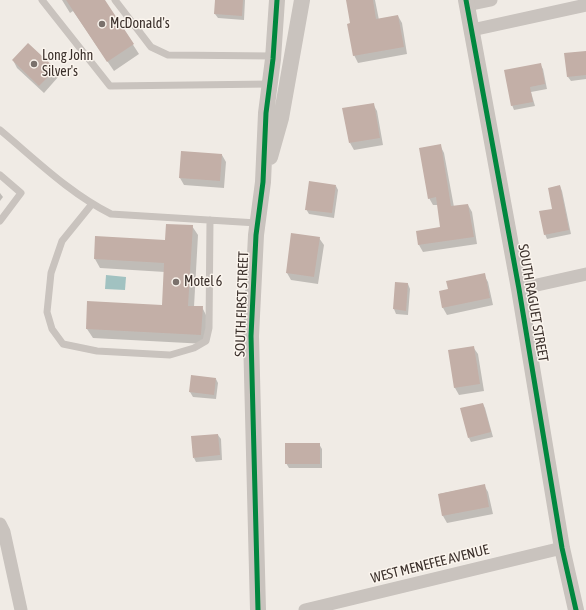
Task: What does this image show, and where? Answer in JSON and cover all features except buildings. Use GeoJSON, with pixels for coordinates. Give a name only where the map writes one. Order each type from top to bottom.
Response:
{"type":"FeatureCollection","features":[{"type":"Feature","properties":{"kind":"street","name":"SOUTH FIRST STREET"},"geometry":{"type":"LineString","coordinates":[[258,610],[251,336],[257,223],[263,182],[266,113],[273,56],[277,0]]}},
{"type":"Feature","properties":{"kind":"street","name":"SOUTH FIRST STREET"},"geometry":{"type":"LineString","coordinates":[[263,182],[281,118],[302,0]]}},
{"type":"Feature","properties":{"kind":"street"},"geometry":{"type":"LineString","coordinates":[[467,2],[491,0]]}},
{"type":"Feature","properties":{"kind":"street","name":"SOUTH RAGUET STREET"},"geometry":{"type":"LineString","coordinates":[[467,2],[519,290],[562,548],[576,610]]}},
{"type":"Feature","properties":{"kind":"street"},"geometry":{"type":"LineString","coordinates":[[472,30],[586,5]]}},
{"type":"Feature","properties":{"kind":"street"},"geometry":{"type":"LineString","coordinates":[[519,290],[586,274]]}},
{"type":"Feature","properties":{"kind":"street"},"geometry":{"type":"LineString","coordinates":[[0,524],[4,532],[20,610]]}},
{"type":"Feature","properties":{"kind":"street","name":"WEST MENEFEE AVENUE"},"geometry":{"type":"LineString","coordinates":[[305,610],[562,548]]}},
{"type":"Feature","properties":{"kind":"lane"},"geometry":{"type":"LineString","coordinates":[[42,0],[110,86],[270,84]]}},
{"type":"Feature","properties":{"kind":"lane"},"geometry":{"type":"LineString","coordinates":[[115,0],[151,47],[168,54],[273,56]]}},
{"type":"Feature","properties":{"kind":"lane"},"geometry":{"type":"LineString","coordinates":[[0,130],[74,192],[111,214],[257,223]]}},
{"type":"Feature","properties":{"kind":"lane"},"geometry":{"type":"LineString","coordinates":[[0,175],[21,193],[0,221]]}},
{"type":"Feature","properties":{"kind":"lane"},"geometry":{"type":"LineString","coordinates":[[0,182],[10,184]]}},
{"type":"Feature","properties":{"kind":"lane"},"geometry":{"type":"LineString","coordinates":[[92,204],[62,241],[51,273],[46,312],[52,329],[63,344],[97,351],[170,355],[194,348],[206,341],[209,328],[210,220]]}},
{"type":"Feature","properties":{"kind":"water"},"geometry":{"type":"Polygon","coordinates":[[[106,275],[126,277],[125,290],[105,289],[106,275]]]}},
{"type":"Feature","properties":{"kind":"cycle path"},"geometry":{"type":"LineString","coordinates":[[258,610],[251,336],[256,235],[263,182],[266,113],[273,59],[277,0]]}},
{"type":"Feature","properties":{"kind":"cycle path"},"geometry":{"type":"LineString","coordinates":[[466,0],[519,289],[562,548],[576,610]]}},
{"type":"Feature","properties":{"kind":"place","name":"McDonald's"},"geometry":{"type":"Point","coordinates":[102,24]}},
{"type":"Feature","properties":{"kind":"place","name":"Long John Silver's"},"geometry":{"type":"Point","coordinates":[34,64]}},
{"type":"Feature","properties":{"kind":"place","name":"Motel 6"},"geometry":{"type":"Point","coordinates":[176,282]}}]}
